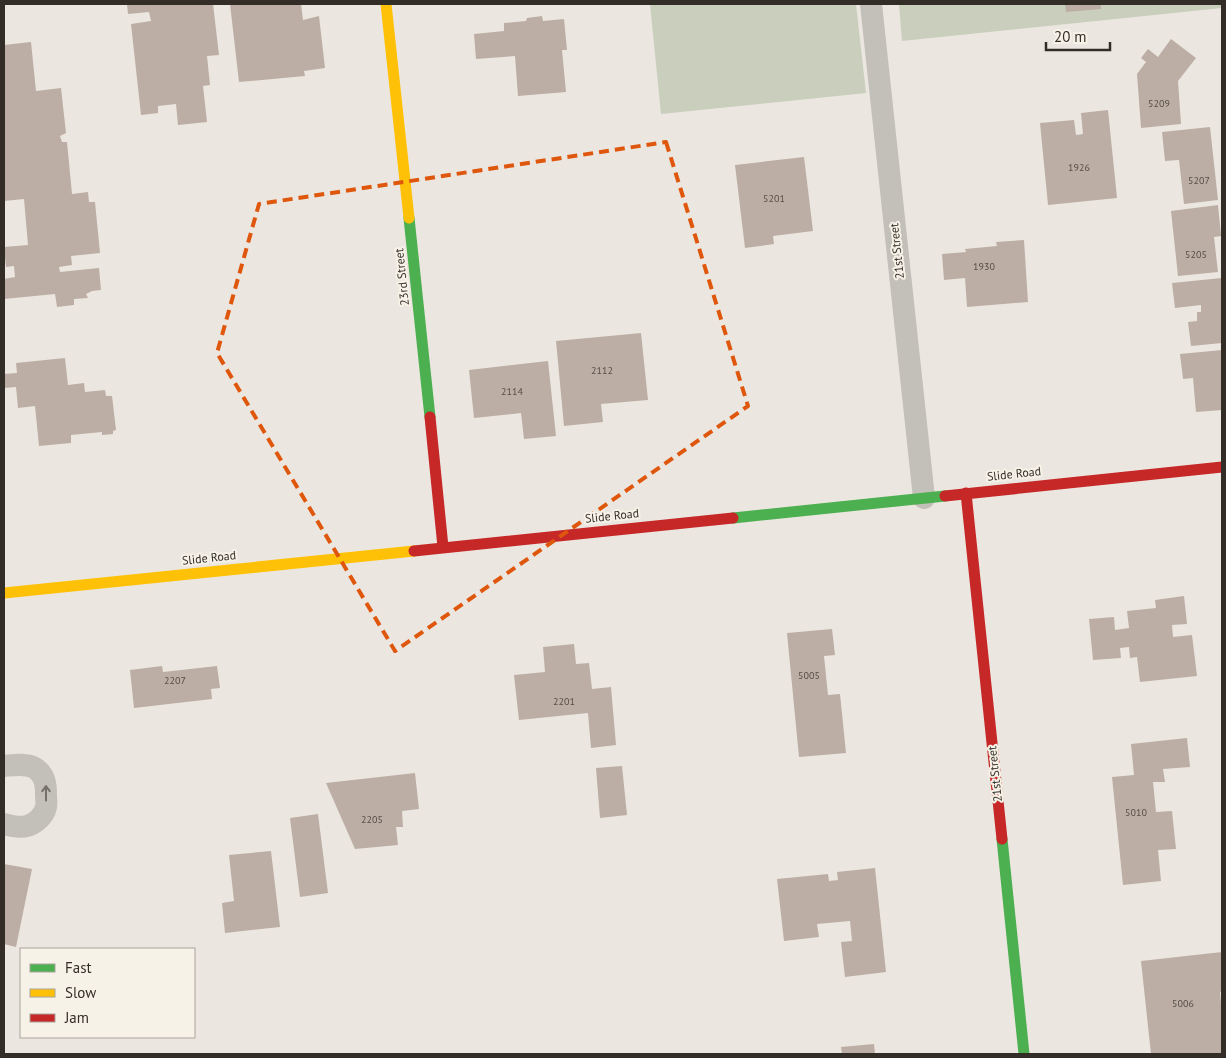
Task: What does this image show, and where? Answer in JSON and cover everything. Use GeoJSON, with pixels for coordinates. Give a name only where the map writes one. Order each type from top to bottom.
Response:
{"type":"FeatureCollection","features":[{"type":"Feature","properties":{"kind":"main road","name":"23rd Street"},"geometry":{"type":"LineString","coordinates":[[386,4],[443,547]]}},
{"type":"Feature","properties":{"kind":"main road","name":"Slide Road"},"geometry":{"type":"LineString","coordinates":[[4,593],[1222,467]]}},
{"type":"Feature","properties":{"kind":"main road","name":"21st Street"},"geometry":{"type":"LineString","coordinates":[[966,493],[1024,1054]]}},
{"type":"Feature","properties":{"kind":"street","name":"21st Street"},"geometry":{"type":"LineString","coordinates":[[871,4],[924,498]]}},
{"type":"Feature","properties":{"kind":"street"},"geometry":{"type":"LineString","coordinates":[[4,766],[22,764],[34,767],[42,775],[46,783],[46,808],[42,816],[26,827],[4,824]]}},
{"type":"Feature","properties":{"kind":"highlighted area"},"geometry":{"type":"Polygon","coordinates":[[[666,142],[748,406],[395,651],[217,353],[259,204],[666,142]]]}},
{"type":"Feature","properties":{"kind":"green space"},"geometry":{"type":"Polygon","coordinates":[[[650,4],[856,4],[866,93],[661,114],[650,4]]]}},
{"type":"Feature","properties":{"kind":"green space"},"geometry":{"type":"Polygon","coordinates":[[[899,4],[1222,4],[1222,8],[902,41],[899,4]]]}},
{"type":"Feature","properties":{"kind":"building"},"geometry":{"type":"Polygon","coordinates":[[[127,4],[213,4],[219,55],[207,56],[210,85],[203,86],[207,122],[178,125],[176,104],[158,106],[158,113],[141,115],[131,24],[151,21],[149,12],[128,14],[127,4]]]}},
{"type":"Feature","properties":{"kind":"building"},"geometry":{"type":"Polygon","coordinates":[[[230,4],[301,4],[303,20],[319,16],[325,68],[304,71],[305,76],[239,82],[230,4]]]}},
{"type":"Feature","properties":{"kind":"building"},"geometry":{"type":"Polygon","coordinates":[[[1065,4],[1101,4],[1101,9],[1066,12],[1065,4]]]}},
{"type":"Feature","properties":{"kind":"building"},"geometry":{"type":"Polygon","coordinates":[[[542,16],[543,21],[564,19],[567,50],[562,50],[566,92],[518,96],[515,56],[476,59],[474,34],[504,31],[504,23],[526,21],[527,18],[542,16]]]}},
{"type":"Feature","properties":{"kind":"building"},"geometry":{"type":"Polygon","coordinates":[[[1171,39],[1196,58],[1178,81],[1181,124],[1141,128],[1137,74],[1146,62],[1141,58],[1148,49],[1158,57],[1171,39]]]}},
{"type":"Feature","properties":{"kind":"building"},"geometry":{"type":"Polygon","coordinates":[[[31,42],[36,91],[61,88],[66,133],[60,136],[62,142],[67,142],[72,194],[88,192],[89,202],[95,202],[100,253],[71,256],[72,265],[59,267],[60,272],[99,268],[101,290],[86,294],[88,298],[74,299],[74,305],[57,307],[55,294],[4,299],[4,279],[15,277],[14,266],[6,267],[4,247],[28,245],[24,199],[4,201],[4,45],[31,42]]]}},
{"type":"Feature","properties":{"kind":"building"},"geometry":{"type":"Polygon","coordinates":[[[1108,110],[1117,198],[1048,205],[1040,123],[1074,120],[1076,135],[1083,134],[1081,113],[1108,110]]]}},
{"type":"Feature","properties":{"kind":"building"},"geometry":{"type":"Polygon","coordinates":[[[1210,127],[1218,200],[1184,204],[1179,160],[1165,161],[1162,132],[1210,127]]]}},
{"type":"Feature","properties":{"kind":"building"},"geometry":{"type":"Polygon","coordinates":[[[804,157],[813,231],[773,236],[774,244],[745,248],[735,165],[804,157]]]}},
{"type":"Feature","properties":{"kind":"building"},"geometry":{"type":"Polygon","coordinates":[[[1218,205],[1221,236],[1214,237],[1218,272],[1178,276],[1171,211],[1218,205]]]}},
{"type":"Feature","properties":{"kind":"building"},"geometry":{"type":"Polygon","coordinates":[[[1024,240],[1028,302],[967,307],[965,278],[944,280],[942,254],[966,252],[965,249],[997,246],[996,242],[1024,240]]]}},
{"type":"Feature","properties":{"kind":"building"},"geometry":{"type":"Polygon","coordinates":[[[1222,278],[1222,343],[1191,346],[1188,322],[1197,321],[1197,312],[1201,312],[1201,305],[1175,308],[1172,283],[1222,278]]]}},
{"type":"Feature","properties":{"kind":"building"},"geometry":{"type":"Polygon","coordinates":[[[641,333],[648,400],[601,404],[603,422],[564,426],[556,341],[641,333]]]}},
{"type":"Feature","properties":{"kind":"building"},"geometry":{"type":"Polygon","coordinates":[[[1222,350],[1222,410],[1196,412],[1193,378],[1183,379],[1180,354],[1222,350]]]}},
{"type":"Feature","properties":{"kind":"building"},"geometry":{"type":"Polygon","coordinates":[[[65,358],[68,385],[84,383],[85,392],[105,390],[106,396],[112,396],[116,430],[113,431],[113,434],[102,435],[102,432],[71,435],[71,443],[39,446],[35,406],[18,408],[16,387],[4,388],[4,374],[17,373],[16,363],[65,358]]]}},
{"type":"Feature","properties":{"kind":"building"},"geometry":{"type":"Polygon","coordinates":[[[548,361],[556,436],[524,439],[521,413],[474,418],[469,370],[548,361]]]}},
{"type":"Feature","properties":{"kind":"building"},"geometry":{"type":"Polygon","coordinates":[[[1184,596],[1187,624],[1172,625],[1173,637],[1192,635],[1197,676],[1140,682],[1137,657],[1130,658],[1129,647],[1120,648],[1121,658],[1093,660],[1089,619],[1114,617],[1115,630],[1129,628],[1127,611],[1156,608],[1155,600],[1184,596]]]}},
{"type":"Feature","properties":{"kind":"building"},"geometry":{"type":"Polygon","coordinates":[[[832,629],[835,655],[824,656],[828,695],[840,694],[846,753],[799,757],[787,633],[832,629]]]}},
{"type":"Feature","properties":{"kind":"building"},"geometry":{"type":"Polygon","coordinates":[[[574,644],[576,664],[589,663],[592,689],[611,687],[616,745],[591,748],[588,713],[519,720],[514,675],[545,672],[543,647],[574,644]]]}},
{"type":"Feature","properties":{"kind":"building"},"geometry":{"type":"Polygon","coordinates":[[[162,666],[163,672],[217,666],[220,688],[211,689],[212,699],[134,708],[130,670],[162,666]]]}},
{"type":"Feature","properties":{"kind":"building"},"geometry":{"type":"Polygon","coordinates":[[[1187,738],[1190,767],[1163,769],[1165,782],[1153,782],[1156,812],[1172,811],[1176,849],[1158,850],[1161,881],[1123,885],[1112,777],[1134,775],[1131,744],[1187,738]]]}},
{"type":"Feature","properties":{"kind":"building"},"geometry":{"type":"Polygon","coordinates":[[[622,766],[627,815],[600,818],[596,768],[622,766]]]}},
{"type":"Feature","properties":{"kind":"building"},"geometry":{"type":"Polygon","coordinates":[[[415,773],[419,809],[402,811],[403,827],[396,827],[398,845],[355,849],[326,783],[415,773]]]}},
{"type":"Feature","properties":{"kind":"building"},"geometry":{"type":"Polygon","coordinates":[[[318,814],[328,893],[300,897],[290,818],[318,814]]]}},
{"type":"Feature","properties":{"kind":"building"},"geometry":{"type":"Polygon","coordinates":[[[271,851],[280,927],[225,933],[222,903],[234,901],[229,855],[271,851]]]}},
{"type":"Feature","properties":{"kind":"building"},"geometry":{"type":"Polygon","coordinates":[[[4,864],[32,869],[16,947],[4,944],[4,864]]]}},
{"type":"Feature","properties":{"kind":"building"},"geometry":{"type":"Polygon","coordinates":[[[875,868],[886,972],[845,977],[841,942],[852,941],[850,921],[817,924],[819,937],[784,941],[777,879],[828,874],[829,881],[838,880],[837,872],[875,868]]]}},
{"type":"Feature","properties":{"kind":"building"},"geometry":{"type":"Polygon","coordinates":[[[1222,952],[1222,991],[1220,992],[1222,1054],[1151,1054],[1141,961],[1222,952]]]}},
{"type":"Feature","properties":{"kind":"building"},"geometry":{"type":"Polygon","coordinates":[[[874,1044],[875,1054],[842,1054],[841,1047],[874,1044]]]}},
{"type":"Feature","properties":{"kind":"traffic: fast"},"geometry":{"type":"LineString","coordinates":[[409,218],[430,417]]}},
{"type":"Feature","properties":{"kind":"traffic: fast"},"geometry":{"type":"LineString","coordinates":[[733,518],[945,496]]}},
{"type":"Feature","properties":{"kind":"traffic: fast"},"geometry":{"type":"LineString","coordinates":[[1002,839],[1024,1054]]}},
{"type":"Feature","properties":{"kind":"traffic: slow"},"geometry":{"type":"LineString","coordinates":[[386,4],[409,218]]}},
{"type":"Feature","properties":{"kind":"traffic: slow"},"geometry":{"type":"LineString","coordinates":[[4,593],[414,551]]}},
{"type":"Feature","properties":{"kind":"traffic: jam"},"geometry":{"type":"LineString","coordinates":[[430,417],[443,547]]}},
{"type":"Feature","properties":{"kind":"traffic: jam"},"geometry":{"type":"LineString","coordinates":[[945,496],[1222,467]]}},
{"type":"Feature","properties":{"kind":"traffic: jam"},"geometry":{"type":"LineString","coordinates":[[966,493],[1002,839]]}},
{"type":"Feature","properties":{"kind":"traffic: jam"},"geometry":{"type":"LineString","coordinates":[[414,551],[733,518]]}}]}
